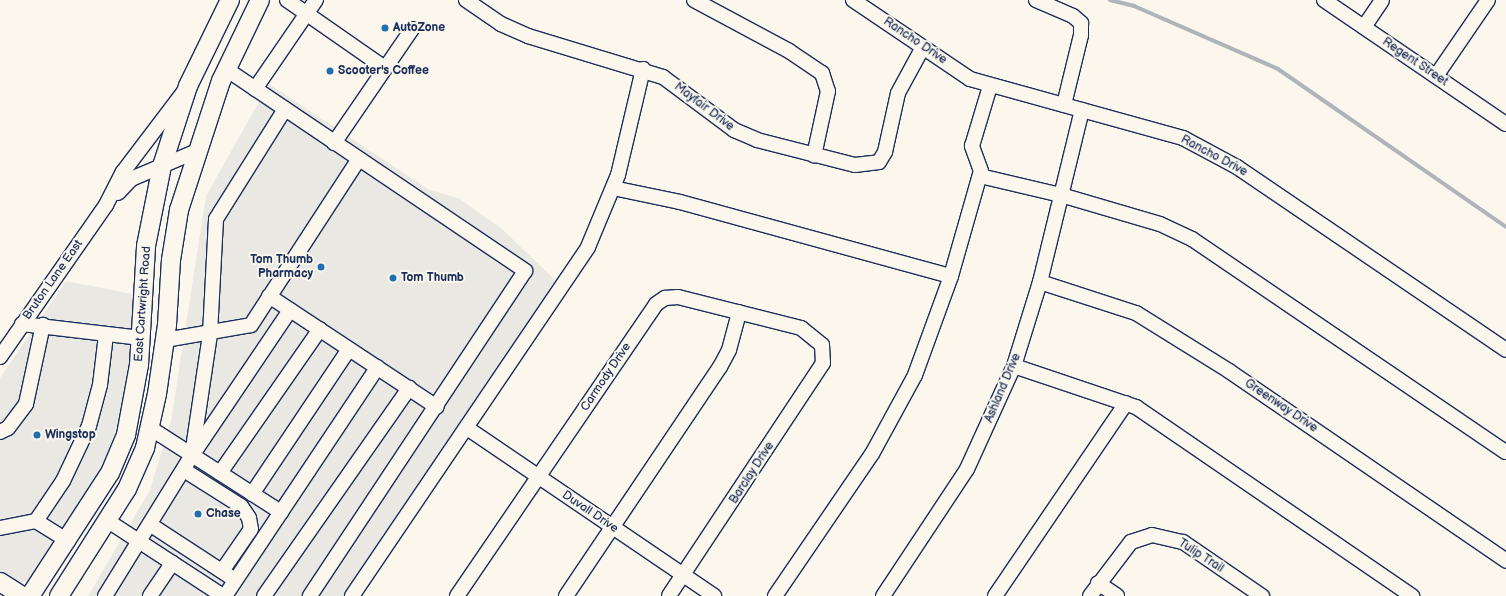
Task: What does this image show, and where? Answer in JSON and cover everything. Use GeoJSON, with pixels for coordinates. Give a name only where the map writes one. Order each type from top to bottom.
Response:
{"type":"FeatureCollection","features":[{"type":"Feature","properties":{"kind":"main road","name":"East Cartwright Road"},"geometry":{"type":"LineString","coordinates":[[30,596],[68,541],[110,473],[126,435],[141,338],[146,246],[162,166],[188,86],[230,0]]}},
{"type":"Feature","properties":{"kind":"main road","name":"East Cartwright Road"},"geometry":{"type":"LineString","coordinates":[[59,596],[108,521],[133,475],[150,428],[165,340],[171,260],[180,210],[197,151],[226,69],[260,0]]}},
{"type":"Feature","properties":{"kind":"main road"},"geometry":{"type":"LineString","coordinates":[[201,57],[226,69]]}},
{"type":"Feature","properties":{"kind":"main road"},"geometry":{"type":"LineString","coordinates":[[141,338],[165,340]]}},
{"type":"Feature","properties":{"kind":"main road"},"geometry":{"type":"LineString","coordinates":[[0,582],[22,596]]}},
{"type":"Feature","properties":{"kind":"street"},"geometry":{"type":"LineString","coordinates":[[287,0],[385,68]]}},
{"type":"Feature","properties":{"kind":"street"},"geometry":{"type":"LineString","coordinates":[[255,89],[316,0]]}},
{"type":"Feature","properties":{"kind":"street","name":"Mayfair Drive"},"geometry":{"type":"LineString","coordinates":[[466,0],[501,24],[528,36],[643,69],[682,88],[734,130],[814,156],[854,165],[879,162],[885,152],[898,94],[924,47]]}},
{"type":"Feature","properties":{"kind":"street"},"geometry":{"type":"LineString","coordinates":[[694,0],[789,51],[822,73],[828,91],[814,156]]}},
{"type":"Feature","properties":{"kind":"street","name":"Rancho Drive"},"geometry":{"type":"LineString","coordinates":[[853,0],[970,79],[990,86],[1182,138],[1237,167],[1506,350]]}},
{"type":"Feature","properties":{"kind":"street"},"geometry":{"type":"LineString","coordinates":[[1036,0],[1073,16],[1081,23],[1081,35],[1064,105]]}},
{"type":"Feature","properties":{"kind":"street","name":"Regent Street"},"geometry":{"type":"LineString","coordinates":[[1324,0],[1436,76],[1504,118]]}},
{"type":"Feature","properties":{"kind":"street"},"geometry":{"type":"LineString","coordinates":[[1364,27],[1382,0]]}},
{"type":"Feature","properties":{"kind":"street"},"geometry":{"type":"LineString","coordinates":[[1436,76],[1488,0]]}},
{"type":"Feature","properties":{"kind":"street"},"geometry":{"type":"LineString","coordinates":[[334,143],[412,29]]}},
{"type":"Feature","properties":{"kind":"street"},"geometry":{"type":"LineString","coordinates":[[226,69],[525,271],[437,407],[310,596]]}},
{"type":"Feature","properties":{"kind":"street"},"geometry":{"type":"LineString","coordinates":[[352,596],[572,274],[588,247],[613,188],[643,69]]}},
{"type":"Feature","properties":{"kind":"street","name":"Bruton Lane East"},"geometry":{"type":"LineString","coordinates":[[0,357],[106,205],[123,172],[188,86]]}},
{"type":"Feature","properties":{"kind":"street"},"geometry":{"type":"LineString","coordinates":[[775,596],[892,419],[918,368],[952,276],[980,176],[972,146],[990,86]]}},
{"type":"Feature","properties":{"kind":"street"},"geometry":{"type":"LineString","coordinates":[[192,455],[210,334],[216,219],[285,109]]}},
{"type":"Feature","properties":{"kind":"street","name":"Ashland Drive"},"geometry":{"type":"LineString","coordinates":[[883,596],[967,469],[1014,366],[1040,282],[1082,110]]}},
{"type":"Feature","properties":{"kind":"street","name":"Bruton Lane East"},"geometry":{"type":"LineString","coordinates":[[106,205],[131,179],[197,151]]}},
{"type":"Feature","properties":{"kind":"street"},"geometry":{"type":"LineString","coordinates":[[165,340],[210,334],[251,325],[359,159]]}},
{"type":"Feature","properties":{"kind":"street"},"geometry":{"type":"LineString","coordinates":[[980,176],[1061,195],[1160,224],[1192,239],[1506,452]]}},
{"type":"Feature","properties":{"kind":"street"},"geometry":{"type":"LineString","coordinates":[[613,188],[680,202],[952,276]]}},
{"type":"Feature","properties":{"kind":"street","name":"Greenway Drive"},"geometry":{"type":"LineString","coordinates":[[1040,282],[1136,313],[1229,371],[1506,561]]}},
{"type":"Feature","properties":{"kind":"street"},"geometry":{"type":"LineString","coordinates":[[269,296],[437,407]]}},
{"type":"Feature","properties":{"kind":"street","name":"Carmody Drive"},"geometry":{"type":"LineString","coordinates":[[457,596],[656,304],[665,298],[678,297],[739,312],[801,328],[822,345]]}},
{"type":"Feature","properties":{"kind":"street"},"geometry":{"type":"LineString","coordinates":[[105,596],[141,542],[192,455],[290,310]]}},
{"type":"Feature","properties":{"kind":"street"},"geometry":{"type":"LineString","coordinates":[[566,596],[720,367],[729,350],[739,312]]}},
{"type":"Feature","properties":{"kind":"street"},"geometry":{"type":"LineString","coordinates":[[22,324],[43,325],[106,335],[141,338]]}},
{"type":"Feature","properties":{"kind":"street"},"geometry":{"type":"LineString","coordinates":[[0,432],[8,428],[26,404],[43,325]]}},
{"type":"Feature","properties":{"kind":"street"},"geometry":{"type":"LineString","coordinates":[[220,473],[320,330]]}},
{"type":"Feature","properties":{"kind":"street"},"geometry":{"type":"LineString","coordinates":[[36,521],[63,481],[89,426],[100,385],[106,335]]}},
{"type":"Feature","properties":{"kind":"street","name":"Barclay Drive"},"geometry":{"type":"LineString","coordinates":[[669,596],[823,363],[822,345]]}},
{"type":"Feature","properties":{"kind":"street"},"geometry":{"type":"LineString","coordinates":[[252,494],[349,349]]}},
{"type":"Feature","properties":{"kind":"street"},"geometry":{"type":"LineString","coordinates":[[1014,366],[1126,403],[1412,596]]}},
{"type":"Feature","properties":{"kind":"street"},"geometry":{"type":"LineString","coordinates":[[108,521],[224,596],[378,367]]}},
{"type":"Feature","properties":{"kind":"street"},"geometry":{"type":"LineString","coordinates":[[264,596],[409,388]]}},
{"type":"Feature","properties":{"kind":"street"},"geometry":{"type":"LineString","coordinates":[[996,596],[1126,403]]}},
{"type":"Feature","properties":{"kind":"street"},"geometry":{"type":"LineString","coordinates":[[150,428],[281,512]]}},
{"type":"Feature","properties":{"kind":"street","name":"Duvall Drive"},"geometry":{"type":"LineString","coordinates":[[467,428],[714,596]]}},
{"type":"Feature","properties":{"kind":"street"},"geometry":{"type":"LineString","coordinates":[[184,470],[241,506],[249,518],[251,529],[222,571]]}},
{"type":"Feature","properties":{"kind":"street"},"geometry":{"type":"LineString","coordinates":[[0,528],[36,521],[68,541]]}},
{"type":"Feature","properties":{"kind":"street"},"geometry":{"type":"LineString","coordinates":[[151,525],[236,580]]}},
{"type":"Feature","properties":{"kind":"street","name":"Tulip Trail"},"geometry":{"type":"LineString","coordinates":[[1090,596],[1098,583],[1131,542],[1152,536],[1183,542],[1262,596]]}},
{"type":"Feature","properties":{"kind":"street"},"geometry":{"type":"LineString","coordinates":[[150,596],[172,563]]}},
{"type":"Feature","properties":{"kind":"street"},"geometry":{"type":"LineString","coordinates":[[1098,583],[1117,596]]}},
{"type":"Feature","properties":{"kind":"shaded area"},"geometry":{"type":"Polygon","coordinates":[[[269,84],[428,189],[460,199],[502,229],[558,283],[345,596],[88,596],[150,490],[171,421],[206,196],[269,84]]]}},
{"type":"Feature","properties":{"kind":"shaded area"},"geometry":{"type":"Polygon","coordinates":[[[66,281],[137,295],[128,395],[98,480],[33,579],[19,584],[0,575],[0,378],[66,281]]]}},
{"type":"Feature","properties":{"kind":"waterway"},"geometry":{"type":"LineString","coordinates":[[1110,0],[1134,6],[1278,69],[1506,227]]}},
{"type":"Feature","properties":{"kind":"place","name":"AutoZone"},"geometry":{"type":"Point","coordinates":[385,28]}},
{"type":"Feature","properties":{"kind":"place","name":"Scooter's Coffee"},"geometry":{"type":"Point","coordinates":[330,71]}},
{"type":"Feature","properties":{"kind":"place","name":"Tom Thumb Pharmacy"},"geometry":{"type":"Point","coordinates":[321,267]}},
{"type":"Feature","properties":{"kind":"place","name":"Tom Thumb"},"geometry":{"type":"Point","coordinates":[393,278]}},
{"type":"Feature","properties":{"kind":"place","name":"Wingstop"},"geometry":{"type":"Point","coordinates":[37,435]}},
{"type":"Feature","properties":{"kind":"place","name":"Chase"},"geometry":{"type":"Point","coordinates":[198,514]}}]}
